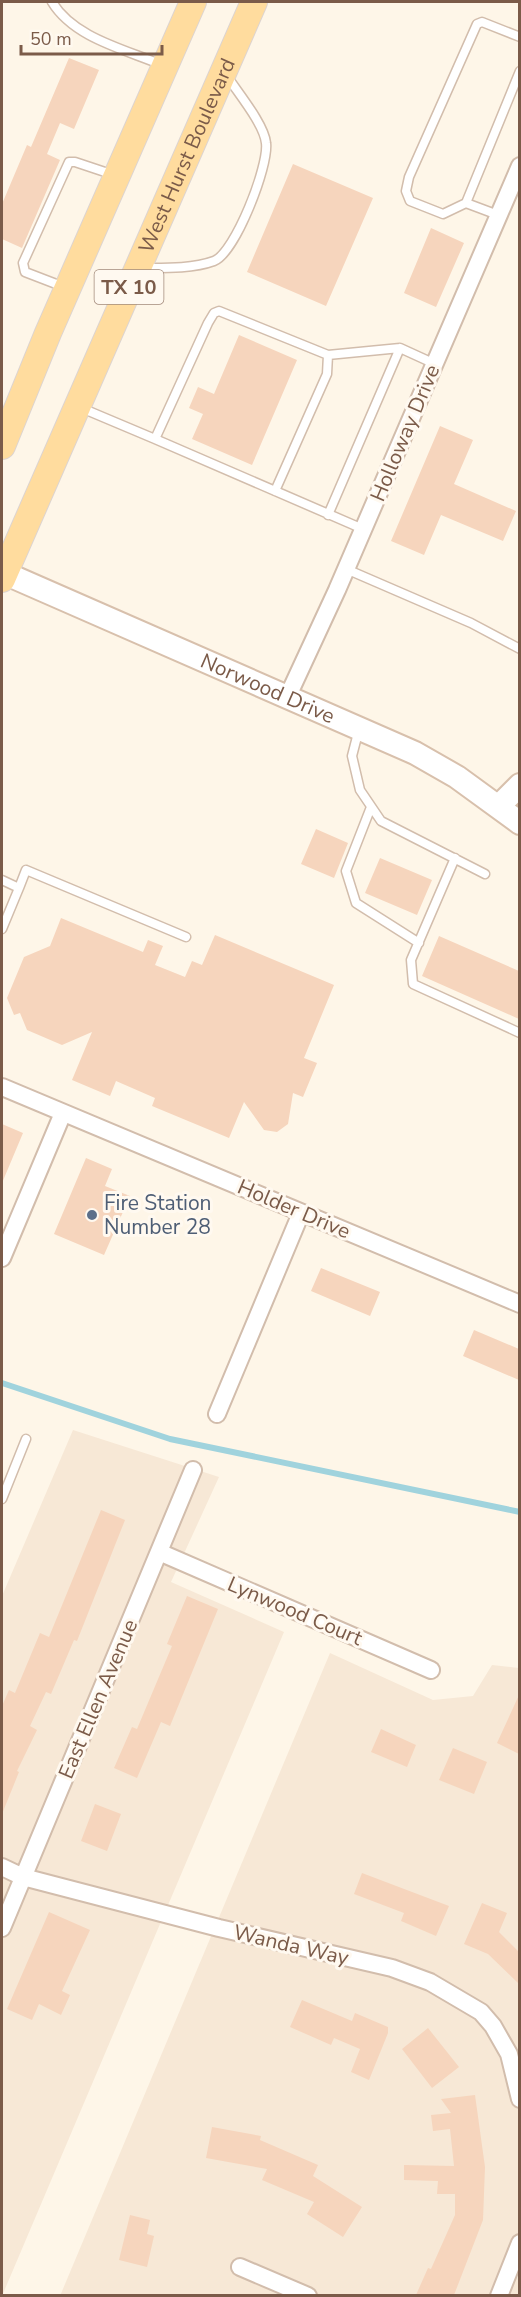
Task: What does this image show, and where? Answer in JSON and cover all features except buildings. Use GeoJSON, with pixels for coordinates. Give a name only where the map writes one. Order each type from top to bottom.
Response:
{"type":"FeatureCollection","features":[{"type":"Feature","properties":{"kind":"main road","name":"TX 10"},"geometry":{"type":"LineString","coordinates":[[3,437],[194,2]]}},
{"type":"Feature","properties":{"kind":"main road","name":"West Hurst Boulevard"},"geometry":{"type":"LineString","coordinates":[[2,575],[254,2]]}},
{"type":"Feature","properties":{"kind":"main road","name":"Norwood Drive"},"geometry":{"type":"LineString","coordinates":[[2,575],[423,758],[499,806],[519,823]]}},
{"type":"Feature","properties":{"kind":"main road"},"geometry":{"type":"LineString","coordinates":[[499,806],[519,785]]}},
{"type":"Feature","properties":{"kind":"street","name":"Holloway Drive"},"geometry":{"type":"LineString","coordinates":[[287,698],[346,569],[519,166]]}},
{"type":"Feature","properties":{"kind":"street","name":"Holder Drive"},"geometry":{"type":"LineString","coordinates":[[2,1087],[519,1304]]}},
{"type":"Feature","properties":{"kind":"street"},"geometry":{"type":"LineString","coordinates":[[2,1258],[63,1113]]}},
{"type":"Feature","properties":{"kind":"street"},"geometry":{"type":"LineString","coordinates":[[217,1414],[301,1213]]}},
{"type":"Feature","properties":{"kind":"street","name":"East Ellen Avenue"},"geometry":{"type":"LineString","coordinates":[[2,1928],[193,1470]]}},
{"type":"Feature","properties":{"kind":"street","name":"Lynwood Court"},"geometry":{"type":"LineString","coordinates":[[159,1552],[431,1670]]}},
{"type":"Feature","properties":{"kind":"street","name":"Wanda Way"},"geometry":{"type":"LineString","coordinates":[[2,1867],[23,1877],[219,1928],[392,1968],[430,1982],[481,2012],[493,2026],[509,2054],[519,2099]]}},
{"type":"Feature","properties":{"kind":"street"},"geometry":{"type":"LineString","coordinates":[[499,2295],[519,2243]]}},
{"type":"Feature","properties":{"kind":"street"},"geometry":{"type":"LineString","coordinates":[[240,2267],[308,2295]]}},
{"type":"Feature","properties":{"kind":"lane"},"geometry":{"type":"LineString","coordinates":[[52,2],[60,14],[82,32],[165,66]]}},
{"type":"Feature","properties":{"kind":"lane"},"geometry":{"type":"LineString","coordinates":[[498,215],[466,203],[443,213],[410,201],[406,191],[409,177],[477,24],[482,21],[519,37]]}},
{"type":"Feature","properties":{"kind":"lane"},"geometry":{"type":"LineString","coordinates":[[137,268],[177,268],[213,261],[224,255],[233,241],[266,161],[266,141],[256,120],[224,71]]}},
{"type":"Feature","properties":{"kind":"lane"},"geometry":{"type":"LineString","coordinates":[[466,203],[519,71]]}},
{"type":"Feature","properties":{"kind":"lane"},"geometry":{"type":"LineString","coordinates":[[68,288],[25,272],[23,263],[69,162],[117,176]]}},
{"type":"Feature","properties":{"kind":"lane"},"geometry":{"type":"LineString","coordinates":[[155,439],[208,323],[214,313],[219,310],[328,355],[400,348],[435,364]]}},
{"type":"Feature","properties":{"kind":"lane"},"geometry":{"type":"LineString","coordinates":[[328,515],[400,348]]}},
{"type":"Feature","properties":{"kind":"lane"},"geometry":{"type":"LineString","coordinates":[[274,491],[327,374],[328,355]]}},
{"type":"Feature","properties":{"kind":"lane"},"geometry":{"type":"LineString","coordinates":[[77,406],[363,529]]}},
{"type":"Feature","properties":{"kind":"lane"},"geometry":{"type":"LineString","coordinates":[[346,569],[471,623],[519,649]]}},
{"type":"Feature","properties":{"kind":"lane"},"geometry":{"type":"LineString","coordinates":[[359,729],[352,756],[360,790],[381,821],[485,874]]}},
{"type":"Feature","properties":{"kind":"lane"},"geometry":{"type":"LineString","coordinates":[[371,807],[346,871],[356,903],[419,943]]}},
{"type":"Feature","properties":{"kind":"lane"},"geometry":{"type":"LineString","coordinates":[[455,858],[411,960],[413,984],[519,1033]]}},
{"type":"Feature","properties":{"kind":"lane"},"geometry":{"type":"LineString","coordinates":[[2,929],[26,870],[186,937]]}},
{"type":"Feature","properties":{"kind":"lane"},"geometry":{"type":"LineString","coordinates":[[2,880],[20,888]]}},
{"type":"Feature","properties":{"kind":"lane"},"geometry":{"type":"LineString","coordinates":[[2,1499],[26,1438]]}},
{"type":"Feature","properties":{"kind":"shaded area"},"geometry":{"type":"Polygon","coordinates":[[[73,1430],[219,1477],[171,1582],[284,1632],[2,2296],[2,1596],[73,1430]]]}},
{"type":"Feature","properties":{"kind":"shaded area"},"geometry":{"type":"Polygon","coordinates":[[[330,1653],[433,1700],[473,1696],[492,1665],[519,1668],[519,2295],[60,2296],[330,1653]]]}},
{"type":"Feature","properties":{"kind":"waterway"},"geometry":{"type":"LineString","coordinates":[[2,1383],[170,1439],[520,1512]]}},
{"type":"Feature","properties":{"kind":"place","name":"Fire Station Number 28"},"geometry":{"type":"Point","coordinates":[92,1215]}}]}
